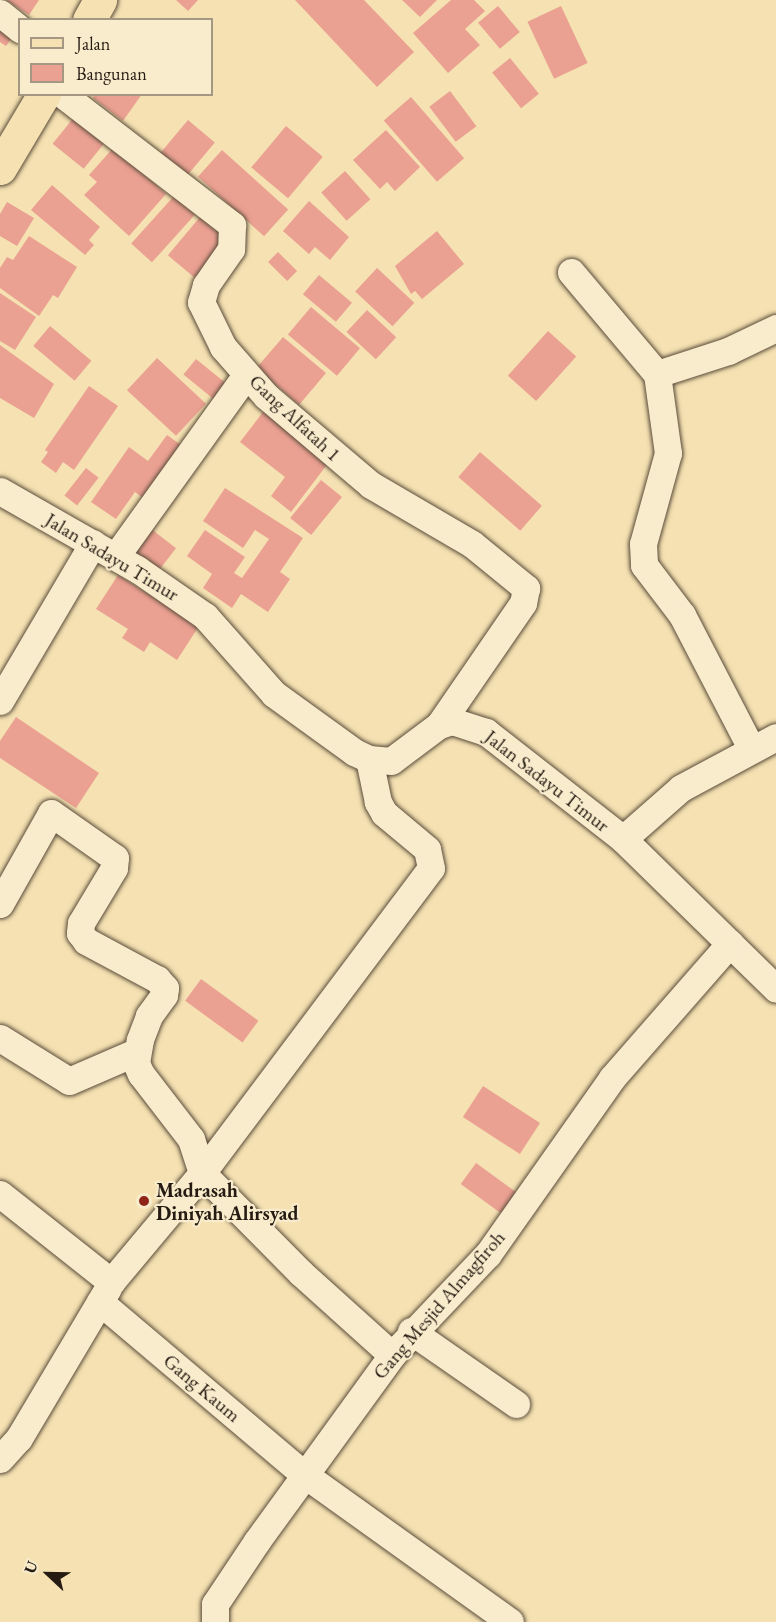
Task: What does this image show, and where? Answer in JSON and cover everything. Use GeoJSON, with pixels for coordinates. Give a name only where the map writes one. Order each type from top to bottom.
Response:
{"type":"FeatureCollection","features":[{"type":"Feature","properties":{"kind":"main road"},"geometry":{"type":"LineString","coordinates":[[90,18],[100,0]]}},
{"type":"Feature","properties":{"kind":"main road"},"geometry":{"type":"LineString","coordinates":[[0,168],[43,96]]}},
{"type":"Feature","properties":{"kind":"street"},"geometry":{"type":"LineString","coordinates":[[0,14],[18,28]]}},
{"type":"Feature","properties":{"kind":"street","name":"Gang Alfatah 1"},"geometry":{"type":"LineString","coordinates":[[65,96],[232,225],[231,249],[206,285],[201,302],[223,347],[246,375],[307,434],[370,485],[472,544],[526,588],[523,603],[439,725]]}},
{"type":"Feature","properties":{"kind":"street"},"geometry":{"type":"LineString","coordinates":[[571,272],[657,374],[668,453],[643,544],[644,565],[682,615],[751,748]]}},
{"type":"Feature","properties":{"kind":"street"},"geometry":{"type":"LineString","coordinates":[[657,374],[728,351],[776,328]]}},
{"type":"Feature","properties":{"kind":"street"},"geometry":{"type":"LineString","coordinates":[[0,701],[105,550],[246,375]]}},
{"type":"Feature","properties":{"kind":"street","name":"Jalan Sadayu Timur"},"geometry":{"type":"LineString","coordinates":[[0,491],[105,550],[206,616],[274,694],[305,720],[369,759]]}},
{"type":"Feature","properties":{"kind":"street","name":"Jalan Sadayu Timur"},"geometry":{"type":"LineString","coordinates":[[439,725],[452,721],[467,723],[486,732],[623,839],[776,989]]}},
{"type":"Feature","properties":{"kind":"street"},"geometry":{"type":"LineString","coordinates":[[0,1459],[19,1438],[105,1292],[202,1173],[431,868],[427,849],[384,813],[378,802],[369,759],[391,761],[439,725]]}},
{"type":"Feature","properties":{"kind":"street"},"geometry":{"type":"LineString","coordinates":[[623,839],[681,788],[751,748],[776,737]]}},
{"type":"Feature","properties":{"kind":"street"},"geometry":{"type":"LineString","coordinates":[[0,904],[51,813],[114,858],[114,868],[81,923],[80,933],[86,941],[157,979],[165,988],[136,1052],[141,1074],[191,1139],[202,1173],[301,1273],[392,1355]]}},
{"type":"Feature","properties":{"kind":"street","name":"Gang Mesjid Almagfiroh"},"geometry":{"type":"LineString","coordinates":[[214,1622],[215,1604],[392,1355],[411,1331],[488,1254],[612,1078],[730,943]]}},
{"type":"Feature","properties":{"kind":"street"},"geometry":{"type":"LineString","coordinates":[[0,1038],[69,1081],[136,1052]]}},
{"type":"Feature","properties":{"kind":"street","name":"Gang Kaum"},"geometry":{"type":"LineString","coordinates":[[0,1194],[305,1475],[510,1622]]}},
{"type":"Feature","properties":{"kind":"street"},"geometry":{"type":"LineString","coordinates":[[411,1331],[516,1404]]}},
{"type":"Feature","properties":{"kind":"building"},"geometry":{"type":"Polygon","coordinates":[[[6,0],[39,0],[29,15],[6,0]]]}},
{"type":"Feature","properties":{"kind":"building"},"geometry":{"type":"Polygon","coordinates":[[[176,0],[198,0],[188,11],[176,0]]]}},
{"type":"Feature","properties":{"kind":"building"},"geometry":{"type":"Polygon","coordinates":[[[295,0],[364,0],[414,52],[377,87],[295,0]]]}},
{"type":"Feature","properties":{"kind":"building"},"geometry":{"type":"Polygon","coordinates":[[[402,0],[437,0],[420,17],[402,0]]]}},
{"type":"Feature","properties":{"kind":"building"},"geometry":{"type":"Polygon","coordinates":[[[451,0],[474,0],[485,11],[465,29],[480,45],[448,73],[413,33],[451,0]]]}},
{"type":"Feature","properties":{"kind":"building"},"geometry":{"type":"Polygon","coordinates":[[[498,6],[520,32],[500,49],[478,23],[498,6]]]}},
{"type":"Feature","properties":{"kind":"building"},"geometry":{"type":"Polygon","coordinates":[[[561,6],[588,63],[554,79],[527,22],[561,6]]]}},
{"type":"Feature","properties":{"kind":"building"},"geometry":{"type":"Polygon","coordinates":[[[0,25],[14,35],[6,46],[0,42],[0,25]]]}},
{"type":"Feature","properties":{"kind":"building"},"geometry":{"type":"Polygon","coordinates":[[[510,58],[539,94],[521,108],[492,72],[510,58]]]}},
{"type":"Feature","properties":{"kind":"building"},"geometry":{"type":"Polygon","coordinates":[[[450,91],[476,126],[456,142],[429,107],[450,91]]]}},
{"type":"Feature","properties":{"kind":"building"},"geometry":{"type":"Polygon","coordinates":[[[94,96],[141,96],[123,121],[93,98],[94,96]]]}},
{"type":"Feature","properties":{"kind":"building"},"geometry":{"type":"Polygon","coordinates":[[[411,97],[464,158],[437,182],[384,121],[411,97]]]}},
{"type":"Feature","properties":{"kind":"building"},"geometry":{"type":"Polygon","coordinates":[[[79,111],[110,136],[84,169],[53,144],[79,111]]]}},
{"type":"Feature","properties":{"kind":"building"},"geometry":{"type":"Polygon","coordinates":[[[188,120],[215,142],[187,176],[160,154],[188,120]]]}},
{"type":"Feature","properties":{"kind":"building"},"geometry":{"type":"Polygon","coordinates":[[[286,126],[323,157],[288,198],[251,167],[286,126]]]}},
{"type":"Feature","properties":{"kind":"building"},"geometry":{"type":"Polygon","coordinates":[[[386,130],[420,167],[395,191],[387,182],[380,189],[353,160],[386,130]]]}},
{"type":"Feature","properties":{"kind":"building"},"geometry":{"type":"Polygon","coordinates":[[[114,147],[166,194],[129,236],[84,195],[97,182],[89,175],[114,147]]]}},
{"type":"Feature","properties":{"kind":"building"},"geometry":{"type":"Polygon","coordinates":[[[222,150],[288,210],[264,236],[198,177],[222,150]]]}},
{"type":"Feature","properties":{"kind":"building"},"geometry":{"type":"Polygon","coordinates":[[[345,171],[370,199],[347,221],[321,192],[345,171]]]}},
{"type":"Feature","properties":{"kind":"building"},"geometry":{"type":"Polygon","coordinates":[[[52,185],[100,227],[89,240],[94,245],[85,255],[31,210],[52,185]]]}},
{"type":"Feature","properties":{"kind":"building"},"geometry":{"type":"Polygon","coordinates":[[[174,196],[195,215],[152,262],[131,244],[174,196]]]}},
{"type":"Feature","properties":{"kind":"building"},"geometry":{"type":"Polygon","coordinates":[[[309,201],[349,237],[330,260],[315,247],[309,254],[283,231],[309,201]]]}},
{"type":"Feature","properties":{"kind":"building"},"geometry":{"type":"Polygon","coordinates":[[[7,202],[34,218],[17,246],[0,236],[0,214],[7,202]]]}},
{"type":"Feature","properties":{"kind":"building"},"geometry":{"type":"Polygon","coordinates":[[[200,217],[227,239],[195,278],[168,255],[200,217]]]}},
{"type":"Feature","properties":{"kind":"building"},"geometry":{"type":"Polygon","coordinates":[[[437,231],[464,264],[422,299],[415,291],[411,294],[395,266],[437,231]]]}},
{"type":"Feature","properties":{"kind":"building"},"geometry":{"type":"Polygon","coordinates":[[[29,236],[77,267],[58,298],[53,295],[39,316],[0,288],[0,268],[7,257],[13,260],[29,236]]]}},
{"type":"Feature","properties":{"kind":"building"},"geometry":{"type":"Polygon","coordinates":[[[278,252],[297,271],[287,281],[268,262],[278,252]]]}},
{"type":"Feature","properties":{"kind":"building"},"geometry":{"type":"Polygon","coordinates":[[[377,268],[414,303],[392,326],[355,291],[377,268]]]}},
{"type":"Feature","properties":{"kind":"building"},"geometry":{"type":"Polygon","coordinates":[[[319,275],[352,303],[336,322],[303,294],[319,275]]]}},
{"type":"Feature","properties":{"kind":"building"},"geometry":{"type":"Polygon","coordinates":[[[0,293],[36,317],[15,350],[0,341],[0,293]]]}},
{"type":"Feature","properties":{"kind":"building"},"geometry":{"type":"Polygon","coordinates":[[[311,307],[360,348],[337,376],[288,335],[311,307]]]}},
{"type":"Feature","properties":{"kind":"building"},"geometry":{"type":"Polygon","coordinates":[[[367,310],[396,337],[376,359],[347,332],[367,310]]]}},
{"type":"Feature","properties":{"kind":"building"},"geometry":{"type":"Polygon","coordinates":[[[50,326],[91,361],[75,381],[33,346],[50,326]]]}},
{"type":"Feature","properties":{"kind":"building"},"geometry":{"type":"Polygon","coordinates":[[[548,331],[576,356],[536,401],[508,376],[548,331]]]}},
{"type":"Feature","properties":{"kind":"building"},"geometry":{"type":"Polygon","coordinates":[[[283,337],[326,373],[299,405],[268,378],[253,372],[283,337]]]}},
{"type":"Feature","properties":{"kind":"building"},"geometry":{"type":"Polygon","coordinates":[[[0,345],[54,384],[34,418],[0,398],[0,345]]]}},
{"type":"Feature","properties":{"kind":"building"},"geometry":{"type":"Polygon","coordinates":[[[157,358],[206,404],[176,436],[127,390],[157,358]]]}},
{"type":"Feature","properties":{"kind":"building"},"geometry":{"type":"Polygon","coordinates":[[[196,359],[227,384],[214,400],[183,375],[196,359]]]}},
{"type":"Feature","properties":{"kind":"building"},"geometry":{"type":"Polygon","coordinates":[[[89,386],[118,406],[74,470],[63,462],[56,473],[41,462],[48,452],[45,450],[89,386]]]}},
{"type":"Feature","properties":{"kind":"building"},"geometry":{"type":"Polygon","coordinates":[[[263,412],[329,462],[291,512],[271,496],[285,477],[240,442],[263,412]]]}},
{"type":"Feature","properties":{"kind":"building"},"geometry":{"type":"Polygon","coordinates":[[[167,435],[188,450],[151,504],[135,492],[116,519],[91,502],[129,447],[148,461],[167,435]]]}},
{"type":"Feature","properties":{"kind":"building"},"geometry":{"type":"Polygon","coordinates":[[[480,452],[542,506],[520,531],[458,477],[480,452]]]}},
{"type":"Feature","properties":{"kind":"building"},"geometry":{"type":"Polygon","coordinates":[[[86,468],[99,478],[77,505],[64,496],[86,468]]]}},
{"type":"Feature","properties":{"kind":"building"},"geometry":{"type":"Polygon","coordinates":[[[321,480],[342,497],[311,535],[290,518],[321,480]]]}},
{"type":"Feature","properties":{"kind":"building"},"geometry":{"type":"Polygon","coordinates":[[[225,488],[303,538],[280,572],[290,579],[268,612],[241,594],[232,608],[203,588],[212,574],[187,556],[205,530],[245,557],[234,573],[242,578],[269,539],[255,530],[243,548],[203,521],[225,488]]]}},
{"type":"Feature","properties":{"kind":"building"},"geometry":{"type":"Polygon","coordinates":[[[150,528],[176,548],[158,571],[132,551],[150,528]]]}},
{"type":"Feature","properties":{"kind":"building"},"geometry":{"type":"Polygon","coordinates":[[[118,575],[199,626],[177,660],[150,642],[144,652],[122,638],[128,629],[96,609],[118,575]]]}},
{"type":"Feature","properties":{"kind":"building"},"geometry":{"type":"Polygon","coordinates":[[[16,717],[99,773],[76,808],[0,758],[0,741],[16,717]]]}},
{"type":"Feature","properties":{"kind":"building"},"geometry":{"type":"Polygon","coordinates":[[[201,979],[258,1021],[243,1043],[185,1001],[201,979]]]}},
{"type":"Feature","properties":{"kind":"building"},"geometry":{"type":"Polygon","coordinates":[[[483,1086],[540,1123],[520,1154],[463,1117],[483,1086]]]}},
{"type":"Feature","properties":{"kind":"building"},"geometry":{"type":"Polygon","coordinates":[[[476,1163],[521,1196],[506,1217],[461,1184],[476,1163]]]}},
{"type":"Feature","properties":{"kind":"place","name":"Madrasah Diniyah Alirsyad"},"geometry":{"type":"Point","coordinates":[144,1201]}}]}
